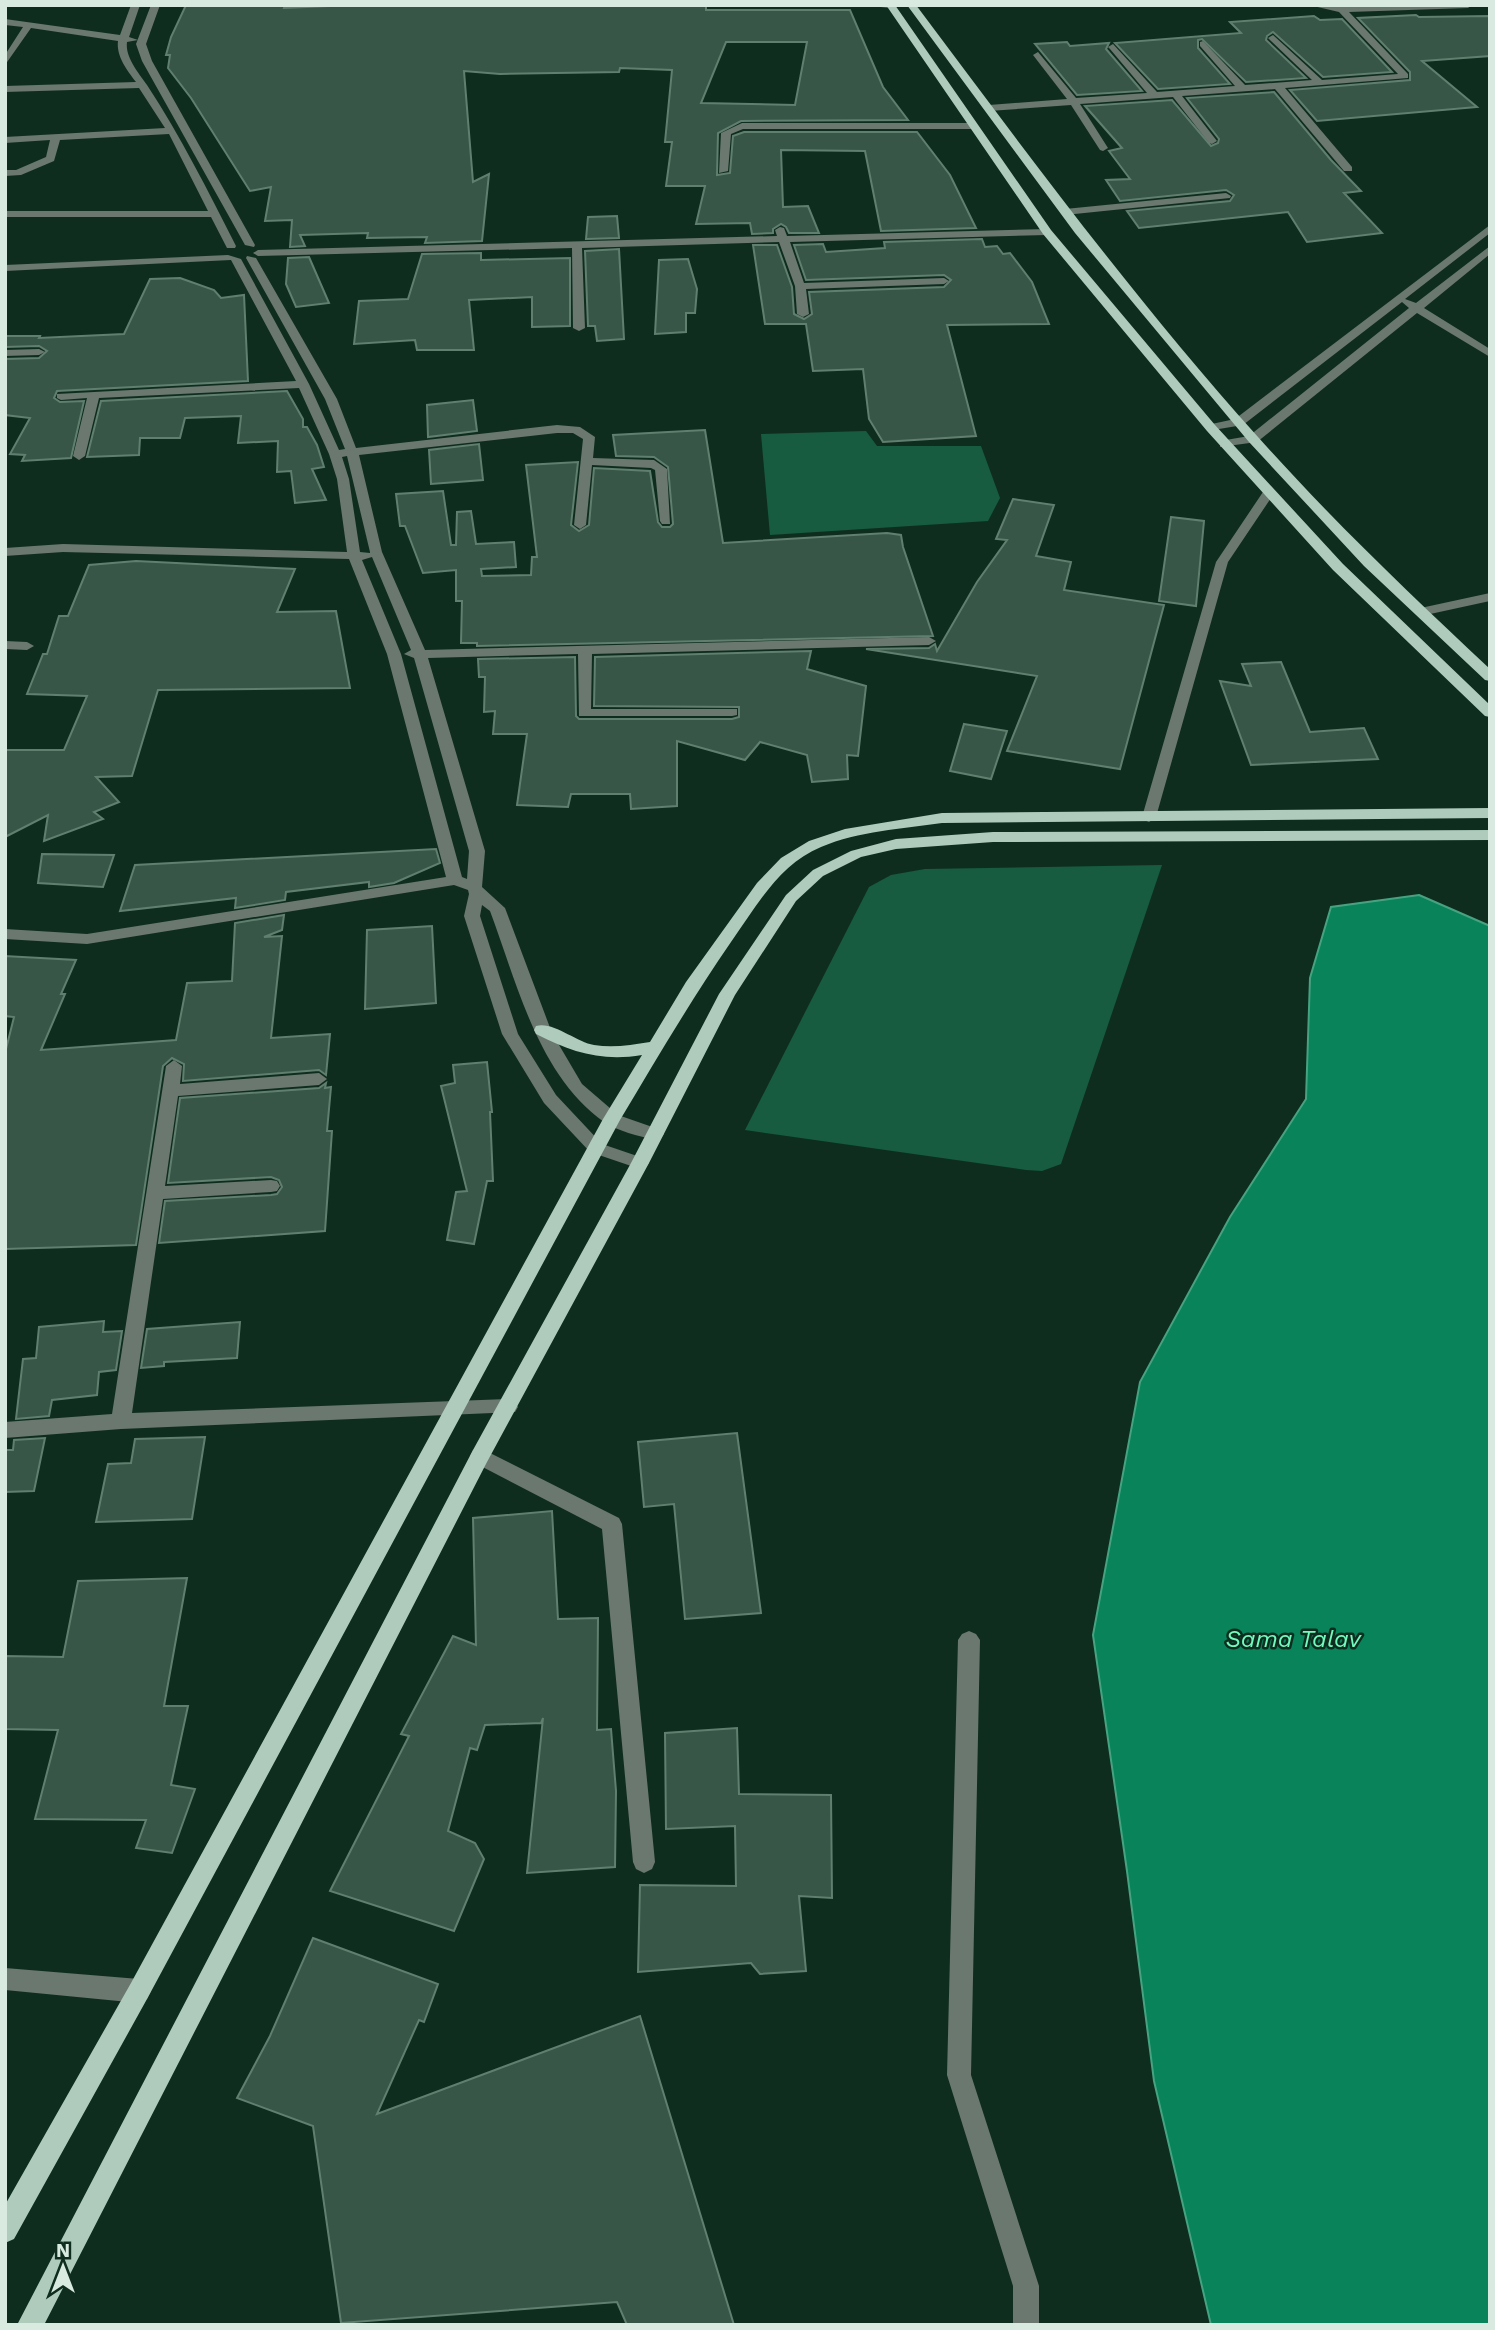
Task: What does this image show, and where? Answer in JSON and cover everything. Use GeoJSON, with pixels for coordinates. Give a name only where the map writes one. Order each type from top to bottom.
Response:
{"type":"FeatureCollection","features":[{"type":"Feature","properties":{"kind":"main road"},"geometry":{"type":"LineString","coordinates":[[890,5],[1044,228],[1211,428],[1338,567],[1490,713]]}},
{"type":"Feature","properties":{"kind":"main road"},"geometry":{"type":"LineString","coordinates":[[911,5],[1065,212],[1253,439],[1369,563],[1490,677]]}},
{"type":"Feature","properties":{"kind":"main road"},"geometry":{"type":"LineString","coordinates":[[5,2230],[612,1119],[692,986],[762,886],[786,861],[814,844],[850,832],[942,818],[1490,813]]}},
{"type":"Feature","properties":{"kind":"main road"},"geometry":{"type":"LineString","coordinates":[[30,2325],[480,1457],[640,1163],[727,994],[791,898],[818,873],[856,854],[896,844],[993,836],[1490,835]]}},
{"type":"Feature","properties":{"kind":"main road"},"geometry":{"type":"LineString","coordinates":[[542,1030],[579,1048],[601,1053],[621,1053],[655,1047]]}},
{"type":"Feature","properties":{"kind":"street"},"geometry":{"type":"LineString","coordinates":[[135,5],[121,45],[127,62],[172,131],[230,253],[303,384],[335,454],[343,479],[354,556],[394,654],[455,880]]}},
{"type":"Feature","properties":{"kind":"street"},"geometry":{"type":"LineString","coordinates":[[156,5],[141,47],[147,61],[254,251],[331,399],[352,452],[377,555],[420,653],[477,851],[472,915],[510,1034],[550,1099],[596,1148],[640,1163]]}},
{"type":"Feature","properties":{"kind":"street"},"geometry":{"type":"LineString","coordinates":[[866,5],[890,5]]}},
{"type":"Feature","properties":{"kind":"street"},"geometry":{"type":"LineString","coordinates":[[1313,5],[1342,10],[1468,5]]}},
{"type":"Feature","properties":{"kind":"street"},"geometry":{"type":"LineString","coordinates":[[989,108],[1405,76],[1342,10]]}},
{"type":"Feature","properties":{"kind":"street"},"geometry":{"type":"LineString","coordinates":[[5,22],[143,41]]}},
{"type":"Feature","properties":{"kind":"street"},"geometry":{"type":"LineString","coordinates":[[5,62],[29,25]]}},
{"type":"Feature","properties":{"kind":"street"},"geometry":{"type":"LineString","coordinates":[[1273,38],[1320,83]]}},
{"type":"Feature","properties":{"kind":"street"},"geometry":{"type":"LineString","coordinates":[[1203,44],[1242,89]]}},
{"type":"Feature","properties":{"kind":"street"},"geometry":{"type":"LineString","coordinates":[[1113,47],[1154,95]]}},
{"type":"Feature","properties":{"kind":"street"},"geometry":{"type":"LineString","coordinates":[[1038,55],[1073,101],[1103,148]]}},
{"type":"Feature","properties":{"kind":"street"},"geometry":{"type":"LineString","coordinates":[[5,89],[141,85]]}},
{"type":"Feature","properties":{"kind":"street"},"geometry":{"type":"LineString","coordinates":[[1278,86],[1348,169]]}},
{"type":"Feature","properties":{"kind":"street"},"geometry":{"type":"LineString","coordinates":[[1176,94],[1212,141]]}},
{"type":"Feature","properties":{"kind":"street"},"geometry":{"type":"LineString","coordinates":[[723,171],[726,133],[742,125],[973,126]]}},
{"type":"Feature","properties":{"kind":"street"},"geometry":{"type":"LineString","coordinates":[[5,140],[172,131]]}},
{"type":"Feature","properties":{"kind":"street"},"geometry":{"type":"LineString","coordinates":[[5,173],[17,173],[50,159],[55,138]]}},
{"type":"Feature","properties":{"kind":"street"},"geometry":{"type":"LineString","coordinates":[[1065,212],[1226,196]]}},
{"type":"Feature","properties":{"kind":"street"},"geometry":{"type":"LineString","coordinates":[[5,215],[213,214]]}},
{"type":"Feature","properties":{"kind":"street"},"geometry":{"type":"LineString","coordinates":[[5,268],[254,251],[571,239],[1044,228]]}},
{"type":"Feature","properties":{"kind":"street"},"geometry":{"type":"LineString","coordinates":[[1211,428],[1239,422],[1490,228]]}},
{"type":"Feature","properties":{"kind":"street"},"geometry":{"type":"LineString","coordinates":[[254,251],[577,245],[781,235]]}},
{"type":"Feature","properties":{"kind":"street"},"geometry":{"type":"LineString","coordinates":[[781,235],[800,286],[803,314]]}},
{"type":"Feature","properties":{"kind":"street"},"geometry":{"type":"LineString","coordinates":[[577,245],[579,328]]}},
{"type":"Feature","properties":{"kind":"street"},"geometry":{"type":"LineString","coordinates":[[1224,443],[1253,439],[1490,249]]}},
{"type":"Feature","properties":{"kind":"street"},"geometry":{"type":"LineString","coordinates":[[5,259],[230,253]]}},
{"type":"Feature","properties":{"kind":"street"},"geometry":{"type":"LineString","coordinates":[[800,286],[944,281]]}},
{"type":"Feature","properties":{"kind":"street"},"geometry":{"type":"LineString","coordinates":[[1401,298],[1490,354]]}},
{"type":"Feature","properties":{"kind":"street"},"geometry":{"type":"LineString","coordinates":[[5,353],[39,352]]}},
{"type":"Feature","properties":{"kind":"street"},"geometry":{"type":"LineString","coordinates":[[61,396],[303,384]]}},
{"type":"Feature","properties":{"kind":"street"},"geometry":{"type":"LineString","coordinates":[[79,456],[94,393]]}},
{"type":"Feature","properties":{"kind":"street"},"geometry":{"type":"LineString","coordinates":[[335,454],[557,429],[576,430],[589,437],[580,525]]}},
{"type":"Feature","properties":{"kind":"street"},"geometry":{"type":"LineString","coordinates":[[587,461],[654,464],[661,469],[666,522]]}},
{"type":"Feature","properties":{"kind":"street"},"geometry":{"type":"LineString","coordinates":[[1149,817],[1222,562],[1269,492]]}},
{"type":"Feature","properties":{"kind":"street"},"geometry":{"type":"LineString","coordinates":[[5,552],[63,548],[377,555]]}},
{"type":"Feature","properties":{"kind":"street"},"geometry":{"type":"LineString","coordinates":[[1421,612],[1490,597]]}},
{"type":"Feature","properties":{"kind":"street"},"geometry":{"type":"LineString","coordinates":[[394,654],[929,641]]}},
{"type":"Feature","properties":{"kind":"street"},"geometry":{"type":"LineString","coordinates":[[5,645],[27,646]]}},
{"type":"Feature","properties":{"kind":"street"},"geometry":{"type":"LineString","coordinates":[[586,650],[584,713],[732,712]]}},
{"type":"Feature","properties":{"kind":"street"},"geometry":{"type":"LineString","coordinates":[[5,934],[87,939],[455,880],[475,890],[497,908],[542,1030],[576,1088],[612,1119],[655,1133]]}},
{"type":"Feature","properties":{"kind":"street"},"geometry":{"type":"LineString","coordinates":[[121,1421],[174,1066]]}},
{"type":"Feature","properties":{"kind":"street"},"geometry":{"type":"LineString","coordinates":[[172,1091],[320,1079]]}},
{"type":"Feature","properties":{"kind":"street"},"geometry":{"type":"LineString","coordinates":[[156,1192],[271,1186]]}},
{"type":"Feature","properties":{"kind":"street"},"geometry":{"type":"LineString","coordinates":[[5,1430],[121,1421],[508,1407]]}},
{"type":"Feature","properties":{"kind":"street"},"geometry":{"type":"LineString","coordinates":[[480,1457],[612,1524],[644,1862]]}},
{"type":"Feature","properties":{"kind":"street"},"geometry":{"type":"LineString","coordinates":[[969,1640],[959,2075],[1027,2286],[1026,2325]]}},
{"type":"Feature","properties":{"kind":"street"},"geometry":{"type":"LineString","coordinates":[[5,1979],[138,1990]]}},
{"type":"Feature","properties":{"kind":"shaded area"},"geometry":{"type":"Polygon","coordinates":[[[866,431],[877,446],[981,446],[1000,498],[988,521],[770,535],[761,434],[866,431]]]}},
{"type":"Feature","properties":{"kind":"shaded area"},"geometry":{"type":"Polygon","coordinates":[[[1162,865],[1061,1164],[1042,1171],[1026,1170],[745,1130],[869,887],[891,875],[925,869],[1162,865]]]}},
{"type":"Feature","properties":{"kind":"water","name":"Sama Talav"},"geometry":{"type":"Polygon","coordinates":[[[1419,895],[1490,926],[1490,2325],[1211,2325],[1154,2081],[1093,1635],[1140,1382],[1230,1217],[1306,1099],[1310,978],[1331,907],[1419,895]]]}},
{"type":"Feature","properties":{"kind":"building"},"geometry":{"type":"Polygon","coordinates":[[[186,5],[285,5],[284,8],[354,5],[706,5],[706,10],[850,10],[883,87],[908,120],[741,121],[718,133],[717,175],[730,173],[733,136],[744,132],[917,132],[950,175],[976,228],[881,231],[865,151],[781,150],[783,207],[808,206],[819,233],[789,233],[781,224],[773,229],[773,233],[752,234],[750,223],[696,224],[705,186],[666,186],[672,142],[665,142],[672,70],[620,68],[619,72],[500,74],[464,71],[473,182],[489,174],[482,241],[425,243],[427,237],[367,238],[368,233],[300,235],[305,246],[290,247],[292,220],[265,221],[271,187],[250,191],[191,98],[168,68],[170,55],[166,55],[186,5]],[[726,42],[701,103],[795,105],[807,42],[726,42]]]}},
{"type":"Feature","properties":{"kind":"building"},"geometry":{"type":"Polygon","coordinates":[[[1416,15],[1490,16],[1490,56],[1422,61],[1477,107],[1317,121],[1290,90],[1410,80],[1410,72],[1358,18],[1416,15]]]}},
{"type":"Feature","properties":{"kind":"building"},"geometry":{"type":"Polygon","coordinates":[[[1314,16],[1320,20],[1342,19],[1392,72],[1323,77],[1273,32],[1266,40],[1306,78],[1246,82],[1202,39],[1198,40],[1198,48],[1230,84],[1158,89],[1115,43],[1241,33],[1230,22],[1314,16]]]}},
{"type":"Feature","properties":{"kind":"building"},"geometry":{"type":"Polygon","coordinates":[[[1067,42],[1070,46],[1109,43],[1106,49],[1142,91],[1077,95],[1035,44],[1067,42]]]}},
{"type":"Feature","properties":{"kind":"building"},"geometry":{"type":"Polygon","coordinates":[[[1274,92],[1361,191],[1344,193],[1382,233],[1307,242],[1288,212],[1139,228],[1127,211],[1230,201],[1234,195],[1226,190],[1120,201],[1106,180],[1130,179],[1109,151],[1122,148],[1085,106],[1172,100],[1211,146],[1218,143],[1219,139],[1187,98],[1274,92]]]}},
{"type":"Feature","properties":{"kind":"building"},"geometry":{"type":"Polygon","coordinates":[[[617,216],[619,238],[586,239],[588,217],[617,216]]]}},
{"type":"Feature","properties":{"kind":"building"},"geometry":{"type":"Polygon","coordinates":[[[982,239],[985,247],[997,246],[1003,254],[1010,253],[1032,282],[1049,324],[947,325],[976,436],[883,442],[869,419],[863,369],[813,371],[806,324],[765,324],[753,245],[777,245],[792,287],[794,314],[804,319],[812,314],[809,292],[944,287],[951,280],[944,275],[806,280],[794,245],[823,244],[826,252],[885,248],[884,242],[982,239]]]}},
{"type":"Feature","properties":{"kind":"building"},"geometry":{"type":"Polygon","coordinates":[[[619,249],[624,339],[597,341],[595,326],[588,326],[585,251],[619,249]]]}},
{"type":"Feature","properties":{"kind":"building"},"geometry":{"type":"Polygon","coordinates":[[[481,253],[481,260],[570,258],[570,326],[532,327],[532,297],[469,300],[474,350],[417,350],[415,340],[354,344],[359,301],[408,299],[422,254],[481,253]]]}},
{"type":"Feature","properties":{"kind":"building"},"geometry":{"type":"Polygon","coordinates":[[[309,257],[329,303],[296,307],[286,284],[288,258],[309,257]]]}},
{"type":"Feature","properties":{"kind":"building"},"geometry":{"type":"Polygon","coordinates":[[[688,259],[697,289],[695,313],[686,313],[686,332],[655,334],[659,260],[688,259]]]}},
{"type":"Feature","properties":{"kind":"building"},"geometry":{"type":"Polygon","coordinates":[[[180,278],[214,290],[221,298],[244,295],[248,381],[57,391],[54,398],[60,402],[84,401],[71,458],[22,461],[25,455],[10,454],[30,418],[5,415],[5,359],[39,358],[47,351],[39,346],[5,347],[5,336],[40,336],[39,338],[124,334],[150,279],[180,278]]]}},
{"type":"Feature","properties":{"kind":"building"},"geometry":{"type":"Polygon","coordinates":[[[287,391],[303,419],[303,427],[307,427],[317,445],[324,467],[312,469],[326,500],[295,503],[291,471],[277,472],[278,441],[238,443],[241,416],[185,418],[180,438],[140,438],[139,455],[87,457],[101,401],[287,391]]]}},
{"type":"Feature","properties":{"kind":"building"},"geometry":{"type":"Polygon","coordinates":[[[473,400],[477,431],[428,437],[427,405],[473,400]]]}},
{"type":"Feature","properties":{"kind":"building"},"geometry":{"type":"Polygon","coordinates":[[[705,430],[723,543],[887,533],[901,535],[933,636],[477,646],[477,643],[461,643],[462,601],[456,601],[456,570],[423,573],[405,526],[400,526],[396,494],[443,491],[451,545],[456,545],[457,512],[471,511],[476,544],[514,542],[516,567],[481,569],[482,576],[531,575],[532,557],[537,557],[526,465],[578,462],[571,525],[579,531],[589,525],[594,468],[650,471],[658,522],[662,527],[670,527],[673,524],[668,467],[654,457],[616,456],[613,435],[705,430]]]}},
{"type":"Feature","properties":{"kind":"building"},"geometry":{"type":"Polygon","coordinates":[[[479,444],[483,480],[431,484],[429,450],[479,444]]]}},
{"type":"Feature","properties":{"kind":"building"},"geometry":{"type":"Polygon","coordinates":[[[1013,499],[1054,505],[1036,556],[1071,562],[1064,590],[1164,605],[1120,769],[1007,751],[1037,676],[866,649],[929,648],[935,644],[937,651],[977,582],[1007,540],[996,539],[1013,499]]]}},
{"type":"Feature","properties":{"kind":"building"},"geometry":{"type":"Polygon","coordinates":[[[1171,517],[1204,521],[1196,606],[1159,601],[1171,517]]]}},
{"type":"Feature","properties":{"kind":"building"},"geometry":{"type":"Polygon","coordinates":[[[136,561],[295,569],[277,612],[336,611],[350,688],[158,690],[132,776],[96,777],[119,802],[94,812],[103,819],[44,841],[48,815],[5,837],[5,750],[64,750],[87,696],[27,694],[43,654],[47,654],[59,616],[68,616],[89,565],[136,561]]]}},
{"type":"Feature","properties":{"kind":"building"},"geometry":{"type":"Polygon","coordinates":[[[811,651],[807,669],[866,686],[858,756],[847,755],[848,779],[812,782],[807,755],[760,742],[745,760],[677,741],[677,806],[631,809],[630,794],[571,794],[568,807],[517,805],[527,734],[493,734],[495,711],[484,712],[485,677],[479,677],[478,659],[575,657],[576,716],[579,719],[732,719],[739,717],[739,707],[594,706],[595,657],[811,651]]]}},
{"type":"Feature","properties":{"kind":"building"},"geometry":{"type":"Polygon","coordinates":[[[1281,662],[1310,732],[1364,728],[1378,759],[1251,765],[1220,681],[1251,686],[1242,664],[1281,662]]]}},
{"type":"Feature","properties":{"kind":"building"},"geometry":{"type":"Polygon","coordinates":[[[964,724],[1007,731],[991,779],[950,771],[964,724]]]}},
{"type":"Feature","properties":{"kind":"building"},"geometry":{"type":"Polygon","coordinates":[[[436,849],[440,863],[394,883],[369,887],[369,882],[286,892],[285,900],[235,908],[236,898],[120,911],[135,865],[436,849]]]}},
{"type":"Feature","properties":{"kind":"building"},"geometry":{"type":"Polygon","coordinates":[[[42,854],[114,855],[103,887],[38,883],[42,854]]]}},
{"type":"Feature","properties":{"kind":"building"},"geometry":{"type":"Polygon","coordinates":[[[284,915],[282,930],[264,937],[282,936],[271,1038],[330,1034],[326,1075],[319,1070],[183,1081],[184,1064],[172,1058],[163,1066],[136,1245],[5,1249],[5,1053],[14,1017],[5,1016],[5,956],[76,960],[41,1050],[176,1040],[187,983],[232,981],[235,923],[284,915]]]}},
{"type":"Feature","properties":{"kind":"building"},"geometry":{"type":"Polygon","coordinates":[[[432,926],[436,1003],[365,1009],[367,930],[432,926]]]}},
{"type":"Feature","properties":{"kind":"building"},"geometry":{"type":"Polygon","coordinates":[[[487,1062],[492,1112],[493,1181],[487,1181],[474,1244],[447,1240],[456,1192],[467,1191],[441,1086],[455,1083],[453,1065],[487,1062]]]}},
{"type":"Feature","properties":{"kind":"building"},"geometry":{"type":"Polygon","coordinates":[[[326,1083],[325,1088],[331,1087],[327,1131],[332,1131],[325,1231],[159,1243],[165,1201],[271,1195],[277,1194],[282,1187],[279,1180],[271,1177],[168,1183],[180,1098],[319,1088],[326,1083]]]}},
{"type":"Feature","properties":{"kind":"building"},"geometry":{"type":"Polygon","coordinates":[[[104,1321],[103,1332],[122,1331],[116,1370],[99,1372],[97,1395],[52,1400],[49,1416],[16,1419],[23,1359],[36,1358],[39,1327],[104,1321]]]}},
{"type":"Feature","properties":{"kind":"building"},"geometry":{"type":"Polygon","coordinates":[[[240,1322],[237,1358],[164,1362],[164,1366],[141,1368],[147,1329],[240,1322]]]}},
{"type":"Feature","properties":{"kind":"building"},"geometry":{"type":"Polygon","coordinates":[[[737,1433],[761,1613],[685,1619],[674,1504],[644,1507],[638,1442],[737,1433]]]}},
{"type":"Feature","properties":{"kind":"building"},"geometry":{"type":"Polygon","coordinates":[[[205,1437],[192,1519],[96,1522],[108,1464],[131,1463],[135,1439],[205,1437]]]}},
{"type":"Feature","properties":{"kind":"building"},"geometry":{"type":"Polygon","coordinates":[[[45,1438],[34,1491],[5,1492],[5,1450],[13,1450],[14,1440],[45,1438]]]}},
{"type":"Feature","properties":{"kind":"building"},"geometry":{"type":"Polygon","coordinates":[[[552,1511],[558,1619],[598,1618],[597,1730],[611,1729],[616,1791],[615,1867],[527,1873],[543,1718],[541,1723],[485,1725],[477,1750],[470,1748],[448,1831],[475,1843],[484,1859],[454,1931],[330,1891],[409,1736],[401,1734],[453,1636],[476,1645],[473,1518],[552,1511]]]}},
{"type":"Feature","properties":{"kind":"building"},"geometry":{"type":"Polygon","coordinates":[[[187,1578],[164,1706],[188,1706],[171,1785],[195,1789],[172,1853],[136,1848],[146,1820],[35,1819],[58,1730],[5,1729],[5,1656],[63,1657],[78,1581],[187,1578]]]}},
{"type":"Feature","properties":{"kind":"building"},"geometry":{"type":"Polygon","coordinates":[[[737,1728],[739,1794],[831,1795],[832,1898],[799,1896],[806,1971],[760,1974],[751,1963],[638,1972],[640,1885],[736,1886],[735,1826],[666,1829],[665,1733],[737,1728]]]}},
{"type":"Feature","properties":{"kind":"building"},"geometry":{"type":"Polygon","coordinates":[[[313,1938],[438,1984],[424,2022],[419,2020],[377,2114],[640,2016],[734,2325],[627,2325],[617,2302],[341,2323],[313,2126],[237,2098],[270,2036],[313,1938]]]}}]}
